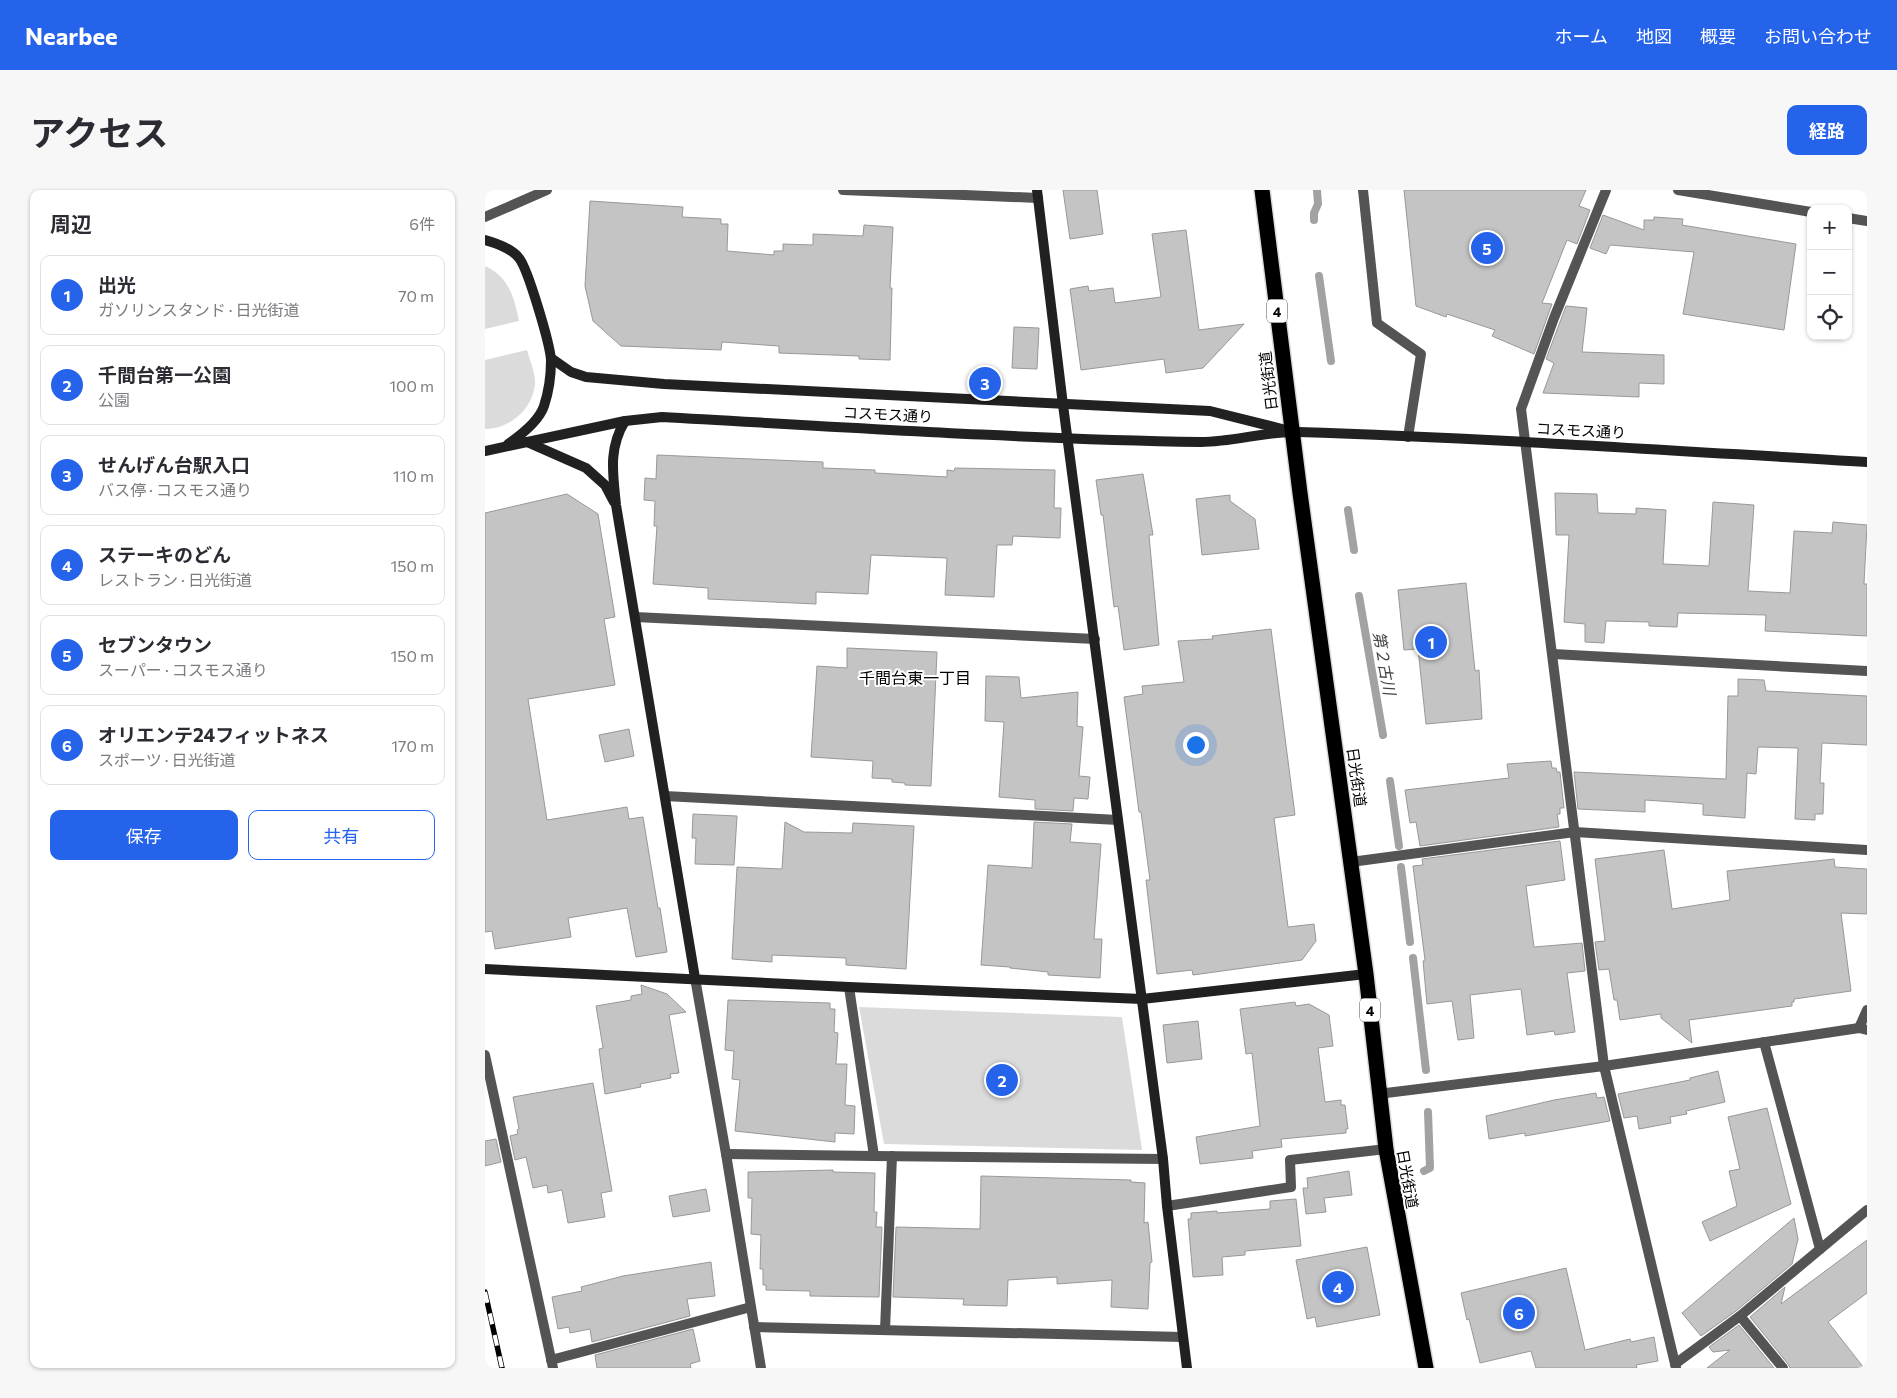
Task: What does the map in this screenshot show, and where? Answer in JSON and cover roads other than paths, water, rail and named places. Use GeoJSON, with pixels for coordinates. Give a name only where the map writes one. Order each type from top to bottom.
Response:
{"type":"FeatureCollection","features":[{"type":"Feature","properties":{"kind":"highway","name":"日光街道"},"geometry":{"type":"LineString","coordinates":[[1262,190],[1292,432],[1366,974],[1378,1094],[1386,1149],[1426,1368]]}},
{"type":"Feature","properties":{"kind":"street"},"geometry":{"type":"LineString","coordinates":[[485,218],[522,195],[547,190]]}},
{"type":"Feature","properties":{"kind":"street"},"geometry":{"type":"LineString","coordinates":[[843,190],[1037,194],[1063,405],[1163,1159],[1187,1368]]}},
{"type":"Feature","properties":{"kind":"street"},"geometry":{"type":"LineString","coordinates":[[1363,190],[1377,322],[1421,354],[1408,436]]}},
{"type":"Feature","properties":{"kind":"street"},"geometry":{"type":"LineString","coordinates":[[1606,190],[1521,409],[1604,1066],[1676,1366],[1867,1210]]}},
{"type":"Feature","properties":{"kind":"street"},"geometry":{"type":"LineString","coordinates":[[1678,190],[1807,211]]}},
{"type":"Feature","properties":{"kind":"street"},"geometry":{"type":"LineString","coordinates":[[1852,219],[1867,221]]}},
{"type":"Feature","properties":{"kind":"street"},"geometry":{"type":"LineString","coordinates":[[485,240],[498,243],[519,257],[530,280],[551,358],[550,382],[544,408],[525,431],[504,447]]}},
{"type":"Feature","properties":{"kind":"street","name":"コスモス通り"},"geometry":{"type":"LineString","coordinates":[[551,358],[571,372],[586,377],[664,384],[1210,412],[1292,432]]}},
{"type":"Feature","properties":{"kind":"street","name":"コスモス通り"},"geometry":{"type":"LineString","coordinates":[[485,450],[625,421],[663,417],[1068,439],[1207,442],[1292,432],[1408,436],[1524,441],[1867,462]]}},
{"type":"Feature","properties":{"kind":"street"},"geometry":{"type":"LineString","coordinates":[[625,421],[617,433],[612,457],[616,505],[695,978],[727,1154],[761,1368]]}},
{"type":"Feature","properties":{"kind":"street"},"geometry":{"type":"LineString","coordinates":[[527,442],[586,468],[605,486],[616,505]]}},
{"type":"Feature","properties":{"kind":"street"},"geometry":{"type":"LineString","coordinates":[[635,617],[1095,640]]}},
{"type":"Feature","properties":{"kind":"street"},"geometry":{"type":"LineString","coordinates":[[1553,654],[1867,671]]}},
{"type":"Feature","properties":{"kind":"street"},"geometry":{"type":"LineString","coordinates":[[665,796],[1118,820]]}},
{"type":"Feature","properties":{"kind":"street"},"geometry":{"type":"LineString","coordinates":[[1351,862],[1575,832],[1867,850]]}},
{"type":"Feature","properties":{"kind":"street"},"geometry":{"type":"LineString","coordinates":[[485,969],[1142,999],[1366,974]]}},
{"type":"Feature","properties":{"kind":"street"},"geometry":{"type":"LineString","coordinates":[[849,987],[873,1156]]}},
{"type":"Feature","properties":{"kind":"street"},"geometry":{"type":"LineString","coordinates":[[1378,1094],[1604,1066],[1863,1029],[1867,1010]]}},
{"type":"Feature","properties":{"kind":"street"},"geometry":{"type":"LineString","coordinates":[[1764,1042],[1820,1249]]}},
{"type":"Feature","properties":{"kind":"street"},"geometry":{"type":"LineString","coordinates":[[485,1054],[552,1364],[751,1307]]}},
{"type":"Feature","properties":{"kind":"street"},"geometry":{"type":"LineString","coordinates":[[1167,1206],[1291,1188],[1290,1160],[1386,1149]]}},
{"type":"Feature","properties":{"kind":"street"},"geometry":{"type":"LineString","coordinates":[[727,1154],[1163,1159]]}},
{"type":"Feature","properties":{"kind":"street"},"geometry":{"type":"LineString","coordinates":[[885,1330],[892,1156]]}},
{"type":"Feature","properties":{"kind":"street"},"geometry":{"type":"LineString","coordinates":[[1739,1316],[1783,1368]]}},
{"type":"Feature","properties":{"kind":"street"},"geometry":{"type":"LineString","coordinates":[[755,1327],[1183,1337]]}},
{"type":"Feature","properties":{"kind":"waterway","name":"第２古川"},"geometry":{"type":"LineString","coordinates":[[1314,220],[1314,213],[1318,204],[1317,190]]}},
{"type":"Feature","properties":{"kind":"waterway","name":"第２古川"},"geometry":{"type":"LineString","coordinates":[[1319,276],[1331,361]]}},
{"type":"Feature","properties":{"kind":"waterway","name":"第２古川"},"geometry":{"type":"LineString","coordinates":[[1348,510],[1354,550]]}},
{"type":"Feature","properties":{"kind":"waterway","name":"第２古川"},"geometry":{"type":"LineString","coordinates":[[1359,596],[1383,735]]}},
{"type":"Feature","properties":{"kind":"waterway","name":"第２古川"},"geometry":{"type":"LineString","coordinates":[[1390,781],[1399,846]]}},
{"type":"Feature","properties":{"kind":"waterway","name":"第２古川"},"geometry":{"type":"LineString","coordinates":[[1401,867],[1410,942]]}},
{"type":"Feature","properties":{"kind":"waterway","name":"第２古川"},"geometry":{"type":"LineString","coordinates":[[1413,958],[1426,1070]]}},
{"type":"Feature","properties":{"kind":"waterway","name":"第２古川"},"geometry":{"type":"LineString","coordinates":[[1424,1171],[1430,1168],[1428,1112]]}},
{"type":"Feature","properties":{"kind":"railway"},"geometry":{"type":"LineString","coordinates":[[485,1292],[502,1368]]}},
{"type":"Feature","properties":{"kind":"place","name":"セブンタウン"},"geometry":{"type":"Point","coordinates":[1487,248]}},
{"type":"Feature","properties":{"kind":"place","name":"せんげん台駅入口"},"geometry":{"type":"Point","coordinates":[985,383]}},
{"type":"Feature","properties":{"kind":"place","name":"出光"},"geometry":{"type":"Point","coordinates":[1431,642]}},
{"type":"Feature","properties":{"kind":"place","name":"千間台第一公園"},"geometry":{"type":"Point","coordinates":[1002,1080]}},
{"type":"Feature","properties":{"kind":"place","name":"ステーキのどん"},"geometry":{"type":"Point","coordinates":[1338,1287]}},
{"type":"Feature","properties":{"kind":"place","name":"オリエンテ24フィットネス"},"geometry":{"type":"Point","coordinates":[1519,1313]}},
{"type":"Feature","properties":{"kind":"district","name":"千間台東一丁目"},"geometry":{"type":"Point","coordinates":[915,677]}}]}
